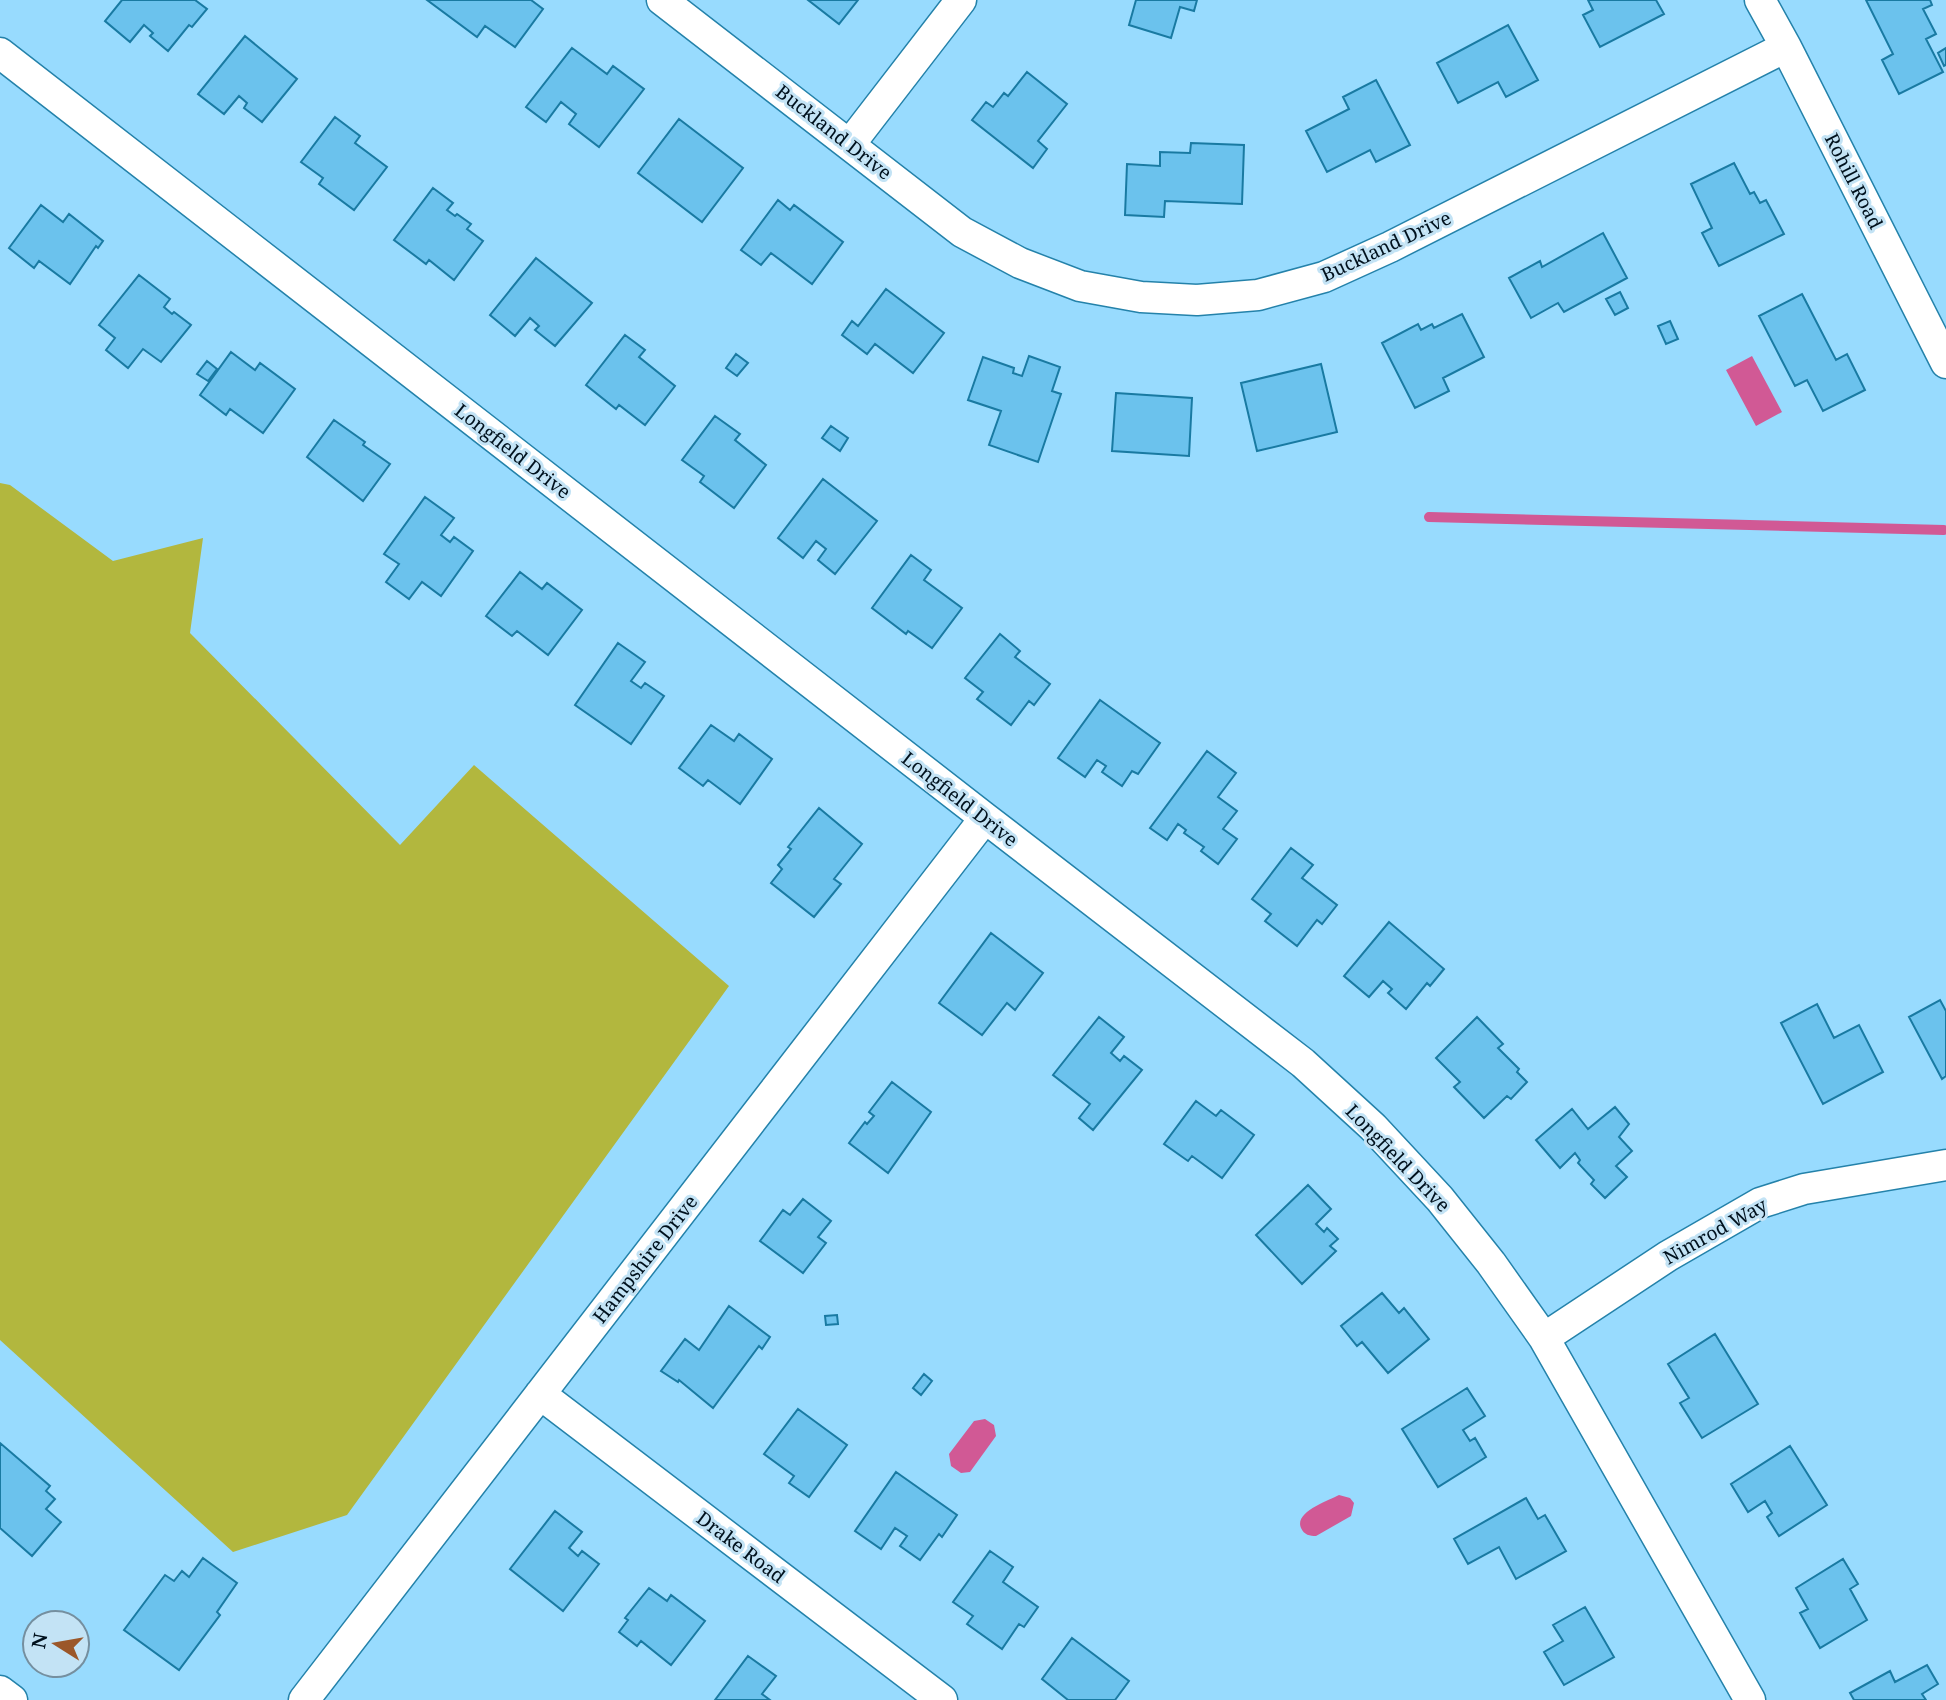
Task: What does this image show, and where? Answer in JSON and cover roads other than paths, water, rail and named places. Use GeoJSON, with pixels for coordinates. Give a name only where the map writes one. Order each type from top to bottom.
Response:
{"type":"FeatureCollection","features":[{"type":"Feature","properties":{"kind":"street","name":"Buckland Drive"},"geometry":{"type":"LineString","coordinates":[[662,0],[962,232],[1020,264],[1080,286],[1142,297],[1197,300],[1258,295],[1324,277],[1390,247],[1786,47]]}},
{"type":"Feature","properties":{"kind":"street"},"geometry":{"type":"LineString","coordinates":[[850,144],[961,0]]}},
{"type":"Feature","properties":{"kind":"street","name":"Rohill Road"},"geometry":{"type":"LineString","coordinates":[[1760,0],[1946,363]]}},
{"type":"Feature","properties":{"kind":"street","name":"Longfield Drive"},"geometry":{"type":"LineString","coordinates":[[0,53],[1303,1063],[1373,1127],[1440,1199],[1544,1338],[1750,1700]]}},
{"type":"Feature","properties":{"kind":"street","name":"Hampshire Drive"},"geometry":{"type":"LineString","coordinates":[[304,1700],[985,818]]}},
{"type":"Feature","properties":{"kind":"street","name":"Nimrod Way"},"geometry":{"type":"LineString","coordinates":[[1544,1338],[1668,1256],[1760,1203],[1804,1189],[1946,1165]]}},
{"type":"Feature","properties":{"kind":"street","name":"Drake Road"},"geometry":{"type":"LineString","coordinates":[[540,1394],[942,1700]]}},
{"type":"Feature","properties":{"kind":"street"},"geometry":{"type":"LineString","coordinates":[[0,1691],[12,1700]]}},
{"type":"Feature","properties":{"kind":"waterway"},"geometry":{"type":"LineString","coordinates":[[1429,517],[1944,530]]}}]}
